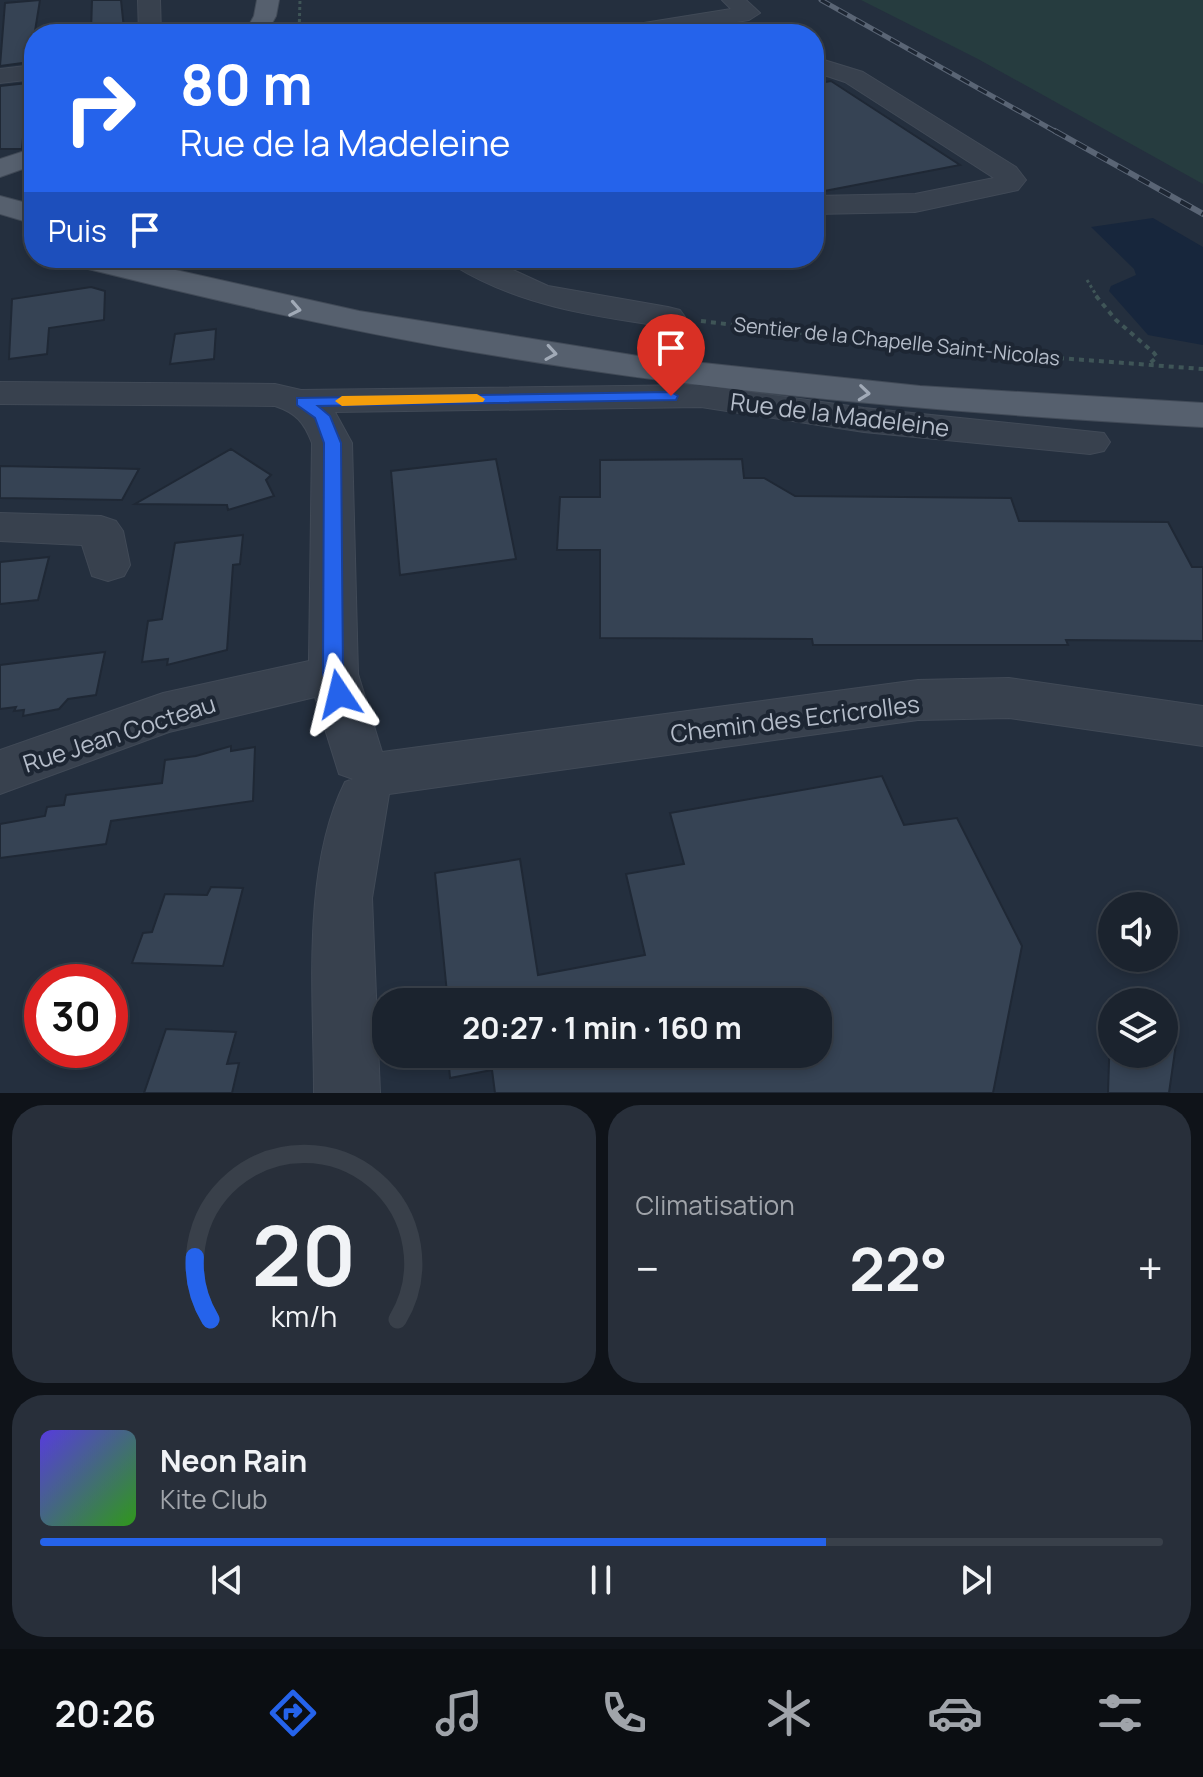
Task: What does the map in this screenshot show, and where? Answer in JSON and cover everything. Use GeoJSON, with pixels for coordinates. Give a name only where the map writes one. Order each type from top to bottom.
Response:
{"type":"FeatureCollection","features":[{"type":"Feature","properties":{"kind":"main road"},"geometry":{"type":"LineString","coordinates":[[261,24],[268,0]]}},
{"type":"Feature","properties":{"kind":"main road"},"geometry":{"type":"LineString","coordinates":[[0,168],[24,160]]}},
{"type":"Feature","properties":{"kind":"main road"},"geometry":{"type":"LineString","coordinates":[[0,183],[24,175]]}},
{"type":"Feature","properties":{"kind":"main road"},"geometry":{"type":"LineString","coordinates":[[0,205],[24,212]]}},
{"type":"Feature","properties":{"kind":"main road"},"geometry":{"type":"LineString","coordinates":[[0,216],[24,223]]}},
{"type":"Feature","properties":{"kind":"main road"},"geometry":{"type":"LineString","coordinates":[[0,234],[24,241]]}},
{"type":"Feature","properties":{"kind":"main road"},"geometry":{"type":"LineString","coordinates":[[125,268],[304,311],[677,372],[877,395],[1203,415]]}},
{"type":"Feature","properties":{"kind":"main road"},"geometry":{"type":"LineString","coordinates":[[213,268],[726,353],[907,373],[1113,390],[1201,377]]}},
{"type":"Feature","properties":{"kind":"main road"},"geometry":{"type":"LineString","coordinates":[[237,268],[344,292]]}},
{"type":"Feature","properties":{"kind":"street"},"geometry":{"type":"LineString","coordinates":[[149,0],[150,24]]}},
{"type":"Feature","properties":{"kind":"street"},"geometry":{"type":"LineString","coordinates":[[681,24],[749,13],[748,9],[733,0]]}},
{"type":"Feature","properties":{"kind":"street"},"geometry":{"type":"LineString","coordinates":[[522,17],[533,24]]}},
{"type":"Feature","properties":{"kind":"street"},"geometry":{"type":"LineString","coordinates":[[824,67],[854,77],[1006,173],[1012,180],[1008,184],[946,199],[824,205]]}},
{"type":"Feature","properties":{"kind":"street"},"geometry":{"type":"LineString","coordinates":[[0,76],[24,73]]}},
{"type":"Feature","properties":{"kind":"street"},"geometry":{"type":"LineString","coordinates":[[481,268],[516,288],[569,302],[668,317]]}},
{"type":"Feature","properties":{"kind":"street","name":"Rue de la Madeleine"},"geometry":{"type":"LineString","coordinates":[[0,393],[289,398],[701,396],[864,420],[1090,442]]}},
{"type":"Feature","properties":{"kind":"street"},"geometry":{"type":"LineString","coordinates":[[289,398],[322,416],[332,443],[333,674],[370,776],[343,898],[347,1093]]}},
{"type":"Feature","properties":{"kind":"street"},"geometry":{"type":"LineString","coordinates":[[0,527],[101,531],[108,565]]}},
{"type":"Feature","properties":{"kind":"street","name":"Rue Jean Cocteau"},"geometry":{"type":"LineString","coordinates":[[0,772],[163,713],[333,674]]}},
{"type":"Feature","properties":{"kind":"street","name":"Chemin des Ecricrolles"},"geometry":{"type":"LineString","coordinates":[[370,776],[918,700],[1009,698],[1203,726]]}},
{"type":"Feature","properties":{"kind":"path"},"geometry":{"type":"LineString","coordinates":[[293,2],[297,24]]}},
{"type":"Feature","properties":{"kind":"path"},"geometry":{"type":"LineString","coordinates":[[1087,280],[1094,293],[1126,330],[1148,344],[1157,357],[1148,364]]}},
{"type":"Feature","properties":{"kind":"path","name":"Sentier de la Chapelle Saint-Nicolas"},"geometry":{"type":"LineString","coordinates":[[668,317],[927,348],[1148,364],[1201,377]]}},
{"type":"Feature","properties":{"kind":"green space"},"geometry":{"type":"Polygon","coordinates":[[[861,0],[1203,0],[1203,184],[978,59],[861,0]]]}},
{"type":"Feature","properties":{"kind":"water"},"geometry":{"type":"Polygon","coordinates":[[[1153,218],[1203,247],[1203,345],[1148,335],[1109,291],[1111,286],[1136,275],[1134,269],[1091,227],[1153,218]]]}},
{"type":"Feature","properties":{"kind":"building"},"geometry":{"type":"Polygon","coordinates":[[[40,0],[36,24],[24,24],[24,63],[0,66],[5,3],[40,0]]]}},
{"type":"Feature","properties":{"kind":"building"},"geometry":{"type":"Polygon","coordinates":[[[92,0],[121,0],[123,24],[91,24],[92,0]]]}},
{"type":"Feature","properties":{"kind":"building"},"geometry":{"type":"Polygon","coordinates":[[[831,81],[960,165],[824,191],[824,82],[831,81]]]}},
{"type":"Feature","properties":{"kind":"building"},"geometry":{"type":"Polygon","coordinates":[[[24,83],[22,149],[0,149],[0,86],[24,83]]]}},
{"type":"Feature","properties":{"kind":"building"},"geometry":{"type":"Polygon","coordinates":[[[91,287],[105,291],[104,320],[49,328],[47,354],[9,359],[12,299],[91,287]]]}},
{"type":"Feature","properties":{"kind":"building"},"geometry":{"type":"Polygon","coordinates":[[[216,329],[214,359],[170,364],[175,334],[216,329]]]}},
{"type":"Feature","properties":{"kind":"building"},"geometry":{"type":"Polygon","coordinates":[[[231,449],[271,475],[266,480],[274,496],[228,510],[227,505],[135,504],[231,449]]]}},
{"type":"Feature","properties":{"kind":"building"},"geometry":{"type":"Polygon","coordinates":[[[496,459],[516,559],[400,575],[391,471],[496,459]]]}},
{"type":"Feature","properties":{"kind":"building"},"geometry":{"type":"Polygon","coordinates":[[[742,459],[744,478],[764,478],[795,496],[1011,498],[1019,521],[1168,522],[1192,567],[1203,567],[1203,641],[1066,640],[1068,645],[813,645],[812,639],[600,638],[600,550],[557,550],[560,497],[600,497],[600,460],[742,459]]]}},
{"type":"Feature","properties":{"kind":"building"},"geometry":{"type":"Polygon","coordinates":[[[0,466],[139,469],[122,500],[0,498],[0,466]]]}},
{"type":"Feature","properties":{"kind":"building"},"geometry":{"type":"Polygon","coordinates":[[[243,535],[240,564],[233,565],[227,650],[167,665],[168,659],[142,662],[148,621],[162,619],[175,543],[243,535]]]}},
{"type":"Feature","properties":{"kind":"building"},"geometry":{"type":"Polygon","coordinates":[[[49,557],[38,600],[0,604],[0,562],[49,557]]]}},
{"type":"Feature","properties":{"kind":"building"},"geometry":{"type":"Polygon","coordinates":[[[105,652],[96,695],[68,699],[59,709],[23,716],[24,710],[14,711],[16,707],[0,709],[0,665],[105,652]]]}},
{"type":"Feature","properties":{"kind":"building"},"geometry":{"type":"Polygon","coordinates":[[[231,746],[231,751],[255,747],[253,801],[111,821],[106,844],[0,858],[0,824],[45,816],[47,807],[64,805],[66,795],[162,783],[165,760],[196,756],[231,746]]]}},
{"type":"Feature","properties":{"kind":"building"},"geometry":{"type":"Polygon","coordinates":[[[882,776],[904,825],[957,818],[1022,946],[993,1093],[495,1093],[492,1070],[450,1078],[449,1068],[832,1068],[832,988],[446,988],[435,873],[520,859],[538,975],[645,955],[626,874],[684,864],[670,813],[882,776]]]}},
{"type":"Feature","properties":{"kind":"building"},"geometry":{"type":"Polygon","coordinates":[[[211,887],[243,888],[223,966],[132,963],[143,933],[152,932],[165,894],[207,895],[211,887]]]}},
{"type":"Feature","properties":{"kind":"building"},"geometry":{"type":"Polygon","coordinates":[[[166,1029],[236,1032],[227,1064],[239,1063],[232,1093],[144,1093],[166,1029]]]}},
{"type":"Feature","properties":{"kind":"building"},"geometry":{"type":"Polygon","coordinates":[[[1109,1068],[1173,1068],[1169,1093],[1108,1093],[1109,1068]]]}},
{"type":"Feature","properties":{"kind":"railway"},"geometry":{"type":"LineString","coordinates":[[821,0],[1058,133]]}},
{"type":"Feature","properties":{"kind":"railway"},"geometry":{"type":"LineString","coordinates":[[1055,131],[1203,214]]}},
{"type":"Feature","properties":{"kind":"slow traffic"},"geometry":{"type":"LineString","coordinates":[[342,401],[477,399]]}},
{"type":"Feature","properties":{"kind":"route"},"geometry":{"type":"LineString","coordinates":[[339,694],[333,674],[331,605],[332,443],[322,416],[302,401],[671,396]]}}]}
